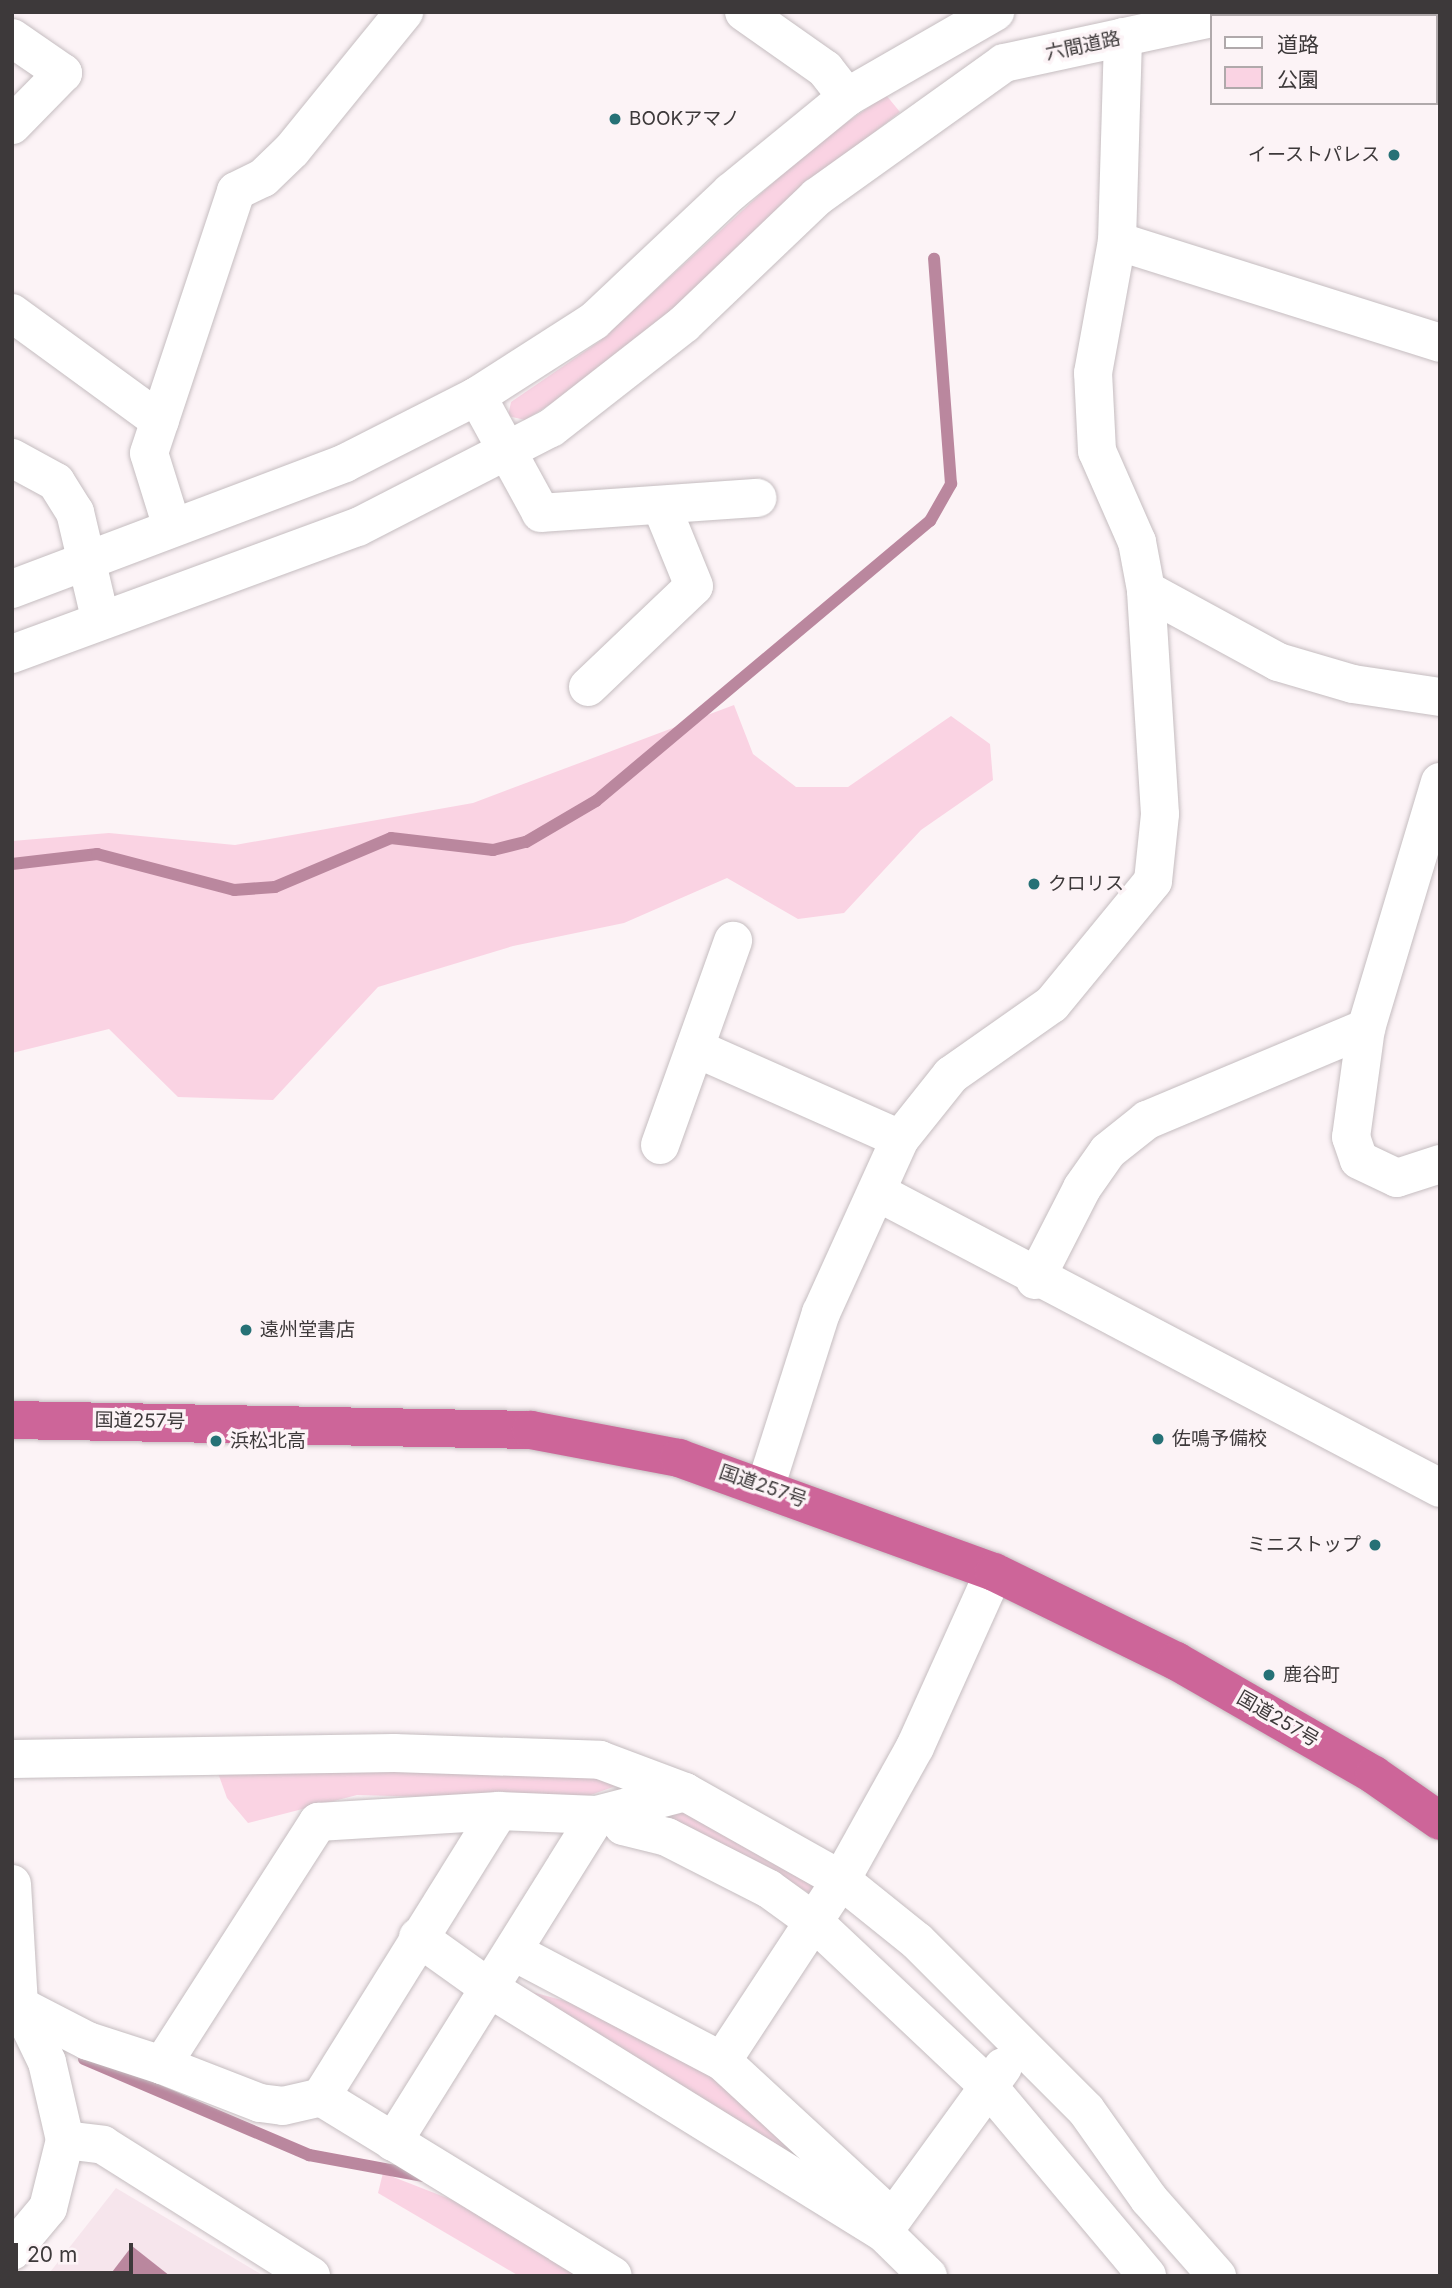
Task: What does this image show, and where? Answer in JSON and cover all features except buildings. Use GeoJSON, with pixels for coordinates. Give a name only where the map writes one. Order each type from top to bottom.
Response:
{"type":"FeatureCollection","features":[{"type":"Feature","properties":{"kind":"highway","name":"国道257号"},"geometry":{"type":"LineString","coordinates":[[12,1420],[531,1430],[679,1458],[766,1485],[994,1572],[1176,1661],[1374,1775],[1440,1821]]}},
{"type":"Feature","properties":{"kind":"street"},"geometry":{"type":"LineString","coordinates":[[172,527],[149,453],[236,191],[263,178],[292,150],[404,12]]}},
{"type":"Feature","properties":{"kind":"street"},"geometry":{"type":"LineString","coordinates":[[744,12],[825,69],[847,97]]}},
{"type":"Feature","properties":{"kind":"street"},"geometry":{"type":"LineString","coordinates":[[12,589],[345,463],[477,396],[594,321],[731,192],[847,97],[979,15],[1004,63],[817,198],[600,393],[509,453],[358,527],[100,618],[12,654]]}},
{"type":"Feature","properties":{"kind":"street","name":"六間道路"},"geometry":{"type":"LineString","coordinates":[[1004,63],[1203,17]]}},
{"type":"Feature","properties":{"kind":"street"},"geometry":{"type":"LineString","coordinates":[[766,1485],[821,1313],[900,1139],[951,1074],[1052,1004],[1153,881],[1160,814],[1146,590],[1137,542],[1097,451],[1093,373],[1117,241],[1123,37]]}},
{"type":"Feature","properties":{"kind":"street"},"geometry":{"type":"LineString","coordinates":[[12,38],[62,73],[12,125]]}},
{"type":"Feature","properties":{"kind":"street"},"geometry":{"type":"LineString","coordinates":[[1117,241],[1440,343]]}},
{"type":"Feature","properties":{"kind":"street"},"geometry":{"type":"LineString","coordinates":[[12,313],[160,421]]}},
{"type":"Feature","properties":{"kind":"street"},"geometry":{"type":"LineString","coordinates":[[477,396],[541,513],[757,498]]}},
{"type":"Feature","properties":{"kind":"street"},"geometry":{"type":"LineString","coordinates":[[12,458],[56,482],[75,512],[100,618]]}},
{"type":"Feature","properties":{"kind":"street"},"geometry":{"type":"LineString","coordinates":[[588,687],[695,586],[661,505]]}},
{"type":"Feature","properties":{"kind":"street"},"geometry":{"type":"LineString","coordinates":[[1146,590],[1278,662],[1353,684],[1440,697]]}},
{"type":"Feature","properties":{"kind":"street"},"geometry":{"type":"LineString","coordinates":[[1440,782],[1366,1028],[1351,1137],[1359,1160],[1397,1178],[1440,1164]]}},
{"type":"Feature","properties":{"kind":"street"},"geometry":{"type":"LineString","coordinates":[[660,1145],[733,941]]}},
{"type":"Feature","properties":{"kind":"street"},"geometry":{"type":"LineString","coordinates":[[1035,1280],[1082,1188],[1108,1151],[1147,1120],[1366,1028]]}},
{"type":"Feature","properties":{"kind":"street"},"geometry":{"type":"LineString","coordinates":[[695,1048],[900,1139]]}},
{"type":"Feature","properties":{"kind":"street"},"geometry":{"type":"LineString","coordinates":[[877,1192],[1035,1280],[1241,1379],[1440,1488]]}},
{"type":"Feature","properties":{"kind":"street"},"geometry":{"type":"LineString","coordinates":[[722,2061],[841,1880],[915,1746],[994,1572]]}},
{"type":"Feature","properties":{"kind":"street"},"geometry":{"type":"LineString","coordinates":[[12,1759],[394,1753],[588,1760],[685,1792],[841,1880],[917,1941],[1023,2043],[1217,2276]]}},
{"type":"Feature","properties":{"kind":"street"},"geometry":{"type":"LineString","coordinates":[[162,2065],[318,1822],[499,1811],[606,1814],[685,1792]]}},
{"type":"Feature","properties":{"kind":"street"},"geometry":{"type":"LineString","coordinates":[[321,2097],[418,1937],[499,1811]]}},
{"type":"Feature","properties":{"kind":"street"},"geometry":{"type":"LineString","coordinates":[[606,1814],[623,1826],[667,1837],[769,1889],[813,1921],[987,2085],[1147,2276]]}},
{"type":"Feature","properties":{"kind":"street"},"geometry":{"type":"LineString","coordinates":[[393,2142],[606,1814]]}},
{"type":"Feature","properties":{"kind":"street"},"geometry":{"type":"LineString","coordinates":[[12,1884],[16,2003],[47,2062],[65,2140],[48,2208],[12,2251]]}},
{"type":"Feature","properties":{"kind":"street"},"geometry":{"type":"LineString","coordinates":[[418,1937],[492,1990],[887,2225]]}},
{"type":"Feature","properties":{"kind":"street"},"geometry":{"type":"LineString","coordinates":[[516,1953],[722,2061],[887,2225],[928,2276]]}},
{"type":"Feature","properties":{"kind":"street"},"geometry":{"type":"LineString","coordinates":[[16,2003],[88,2041],[162,2065],[260,2103],[282,2106],[321,2097],[613,2276]]}},
{"type":"Feature","properties":{"kind":"street"},"geometry":{"type":"LineString","coordinates":[[887,2225],[987,2085],[1023,2043]]}},
{"type":"Feature","properties":{"kind":"street"},"geometry":{"type":"LineString","coordinates":[[65,2140],[103,2146],[311,2276]]}},
{"type":"Feature","properties":{"kind":"shaded area"},"geometry":{"type":"Polygon","coordinates":[[[116,2188],[264,2276],[47,2276],[116,2188]]]}},
{"type":"Feature","properties":{"kind":"shaded area"},"geometry":{"type":"Polygon","coordinates":[[[132,2246],[170,2276],[109,2276],[132,2246]]]}},
{"type":"Feature","properties":{"kind":"green space"},"geometry":{"type":"Polygon","coordinates":[[[886,95],[900,112],[776,210],[665,316],[586,382],[525,420],[508,416],[511,402],[600,341],[813,146],[886,95]]]}},
{"type":"Feature","properties":{"kind":"green space"},"geometry":{"type":"Polygon","coordinates":[[[734,705],[753,754],[796,787],[848,787],[951,716],[990,744],[993,780],[921,830],[844,913],[798,919],[727,878],[624,923],[513,946],[378,987],[273,1100],[178,1097],[109,1029],[12,1053],[12,841],[109,833],[235,845],[473,803],[734,705]]]}},
{"type":"Feature","properties":{"kind":"green space"},"geometry":{"type":"Polygon","coordinates":[[[591,1769],[627,1782],[574,1801],[357,1795],[248,1823],[227,1798],[218,1773],[591,1769]]]}},
{"type":"Feature","properties":{"kind":"green space"},"geometry":{"type":"Polygon","coordinates":[[[668,1804],[817,1879],[812,1894],[650,1816],[668,1804]]]}},
{"type":"Feature","properties":{"kind":"green space"},"geometry":{"type":"Polygon","coordinates":[[[532,1992],[613,2014],[668,2038],[847,2195],[532,1992]]]}},
{"type":"Feature","properties":{"kind":"green space"},"geometry":{"type":"Polygon","coordinates":[[[383,2173],[460,2203],[581,2276],[519,2276],[378,2193],[383,2173]]]}},
{"type":"Feature","properties":{"kind":"waterway"},"geometry":{"type":"LineString","coordinates":[[12,864],[97,854],[234,890],[275,887],[391,838],[493,850],[526,842],[596,801],[930,521],[951,484],[934,259]]}},
{"type":"Feature","properties":{"kind":"waterway"},"geometry":{"type":"LineString","coordinates":[[84,2059],[309,2155],[422,2176]]}},
{"type":"Feature","properties":{"kind":"place","name":"BOOKアマノ"},"geometry":{"type":"Point","coordinates":[615,119]}},
{"type":"Feature","properties":{"kind":"place","name":"イーストパレス"},"geometry":{"type":"Point","coordinates":[1394,155]}},
{"type":"Feature","properties":{"kind":"place","name":"クロリス"},"geometry":{"type":"Point","coordinates":[1034,884]}},
{"type":"Feature","properties":{"kind":"place","name":"遠州堂書店"},"geometry":{"type":"Point","coordinates":[246,1330]}},
{"type":"Feature","properties":{"kind":"place","name":"佐鳴予備校"},"geometry":{"type":"Point","coordinates":[1158,1439]}},
{"type":"Feature","properties":{"kind":"place","name":"浜松北高"},"geometry":{"type":"Point","coordinates":[216,1441]}},
{"type":"Feature","properties":{"kind":"place","name":"ミニストップ"},"geometry":{"type":"Point","coordinates":[1375,1545]}},
{"type":"Feature","properties":{"kind":"place","name":"鹿谷町"},"geometry":{"type":"Point","coordinates":[1269,1675]}}]}
